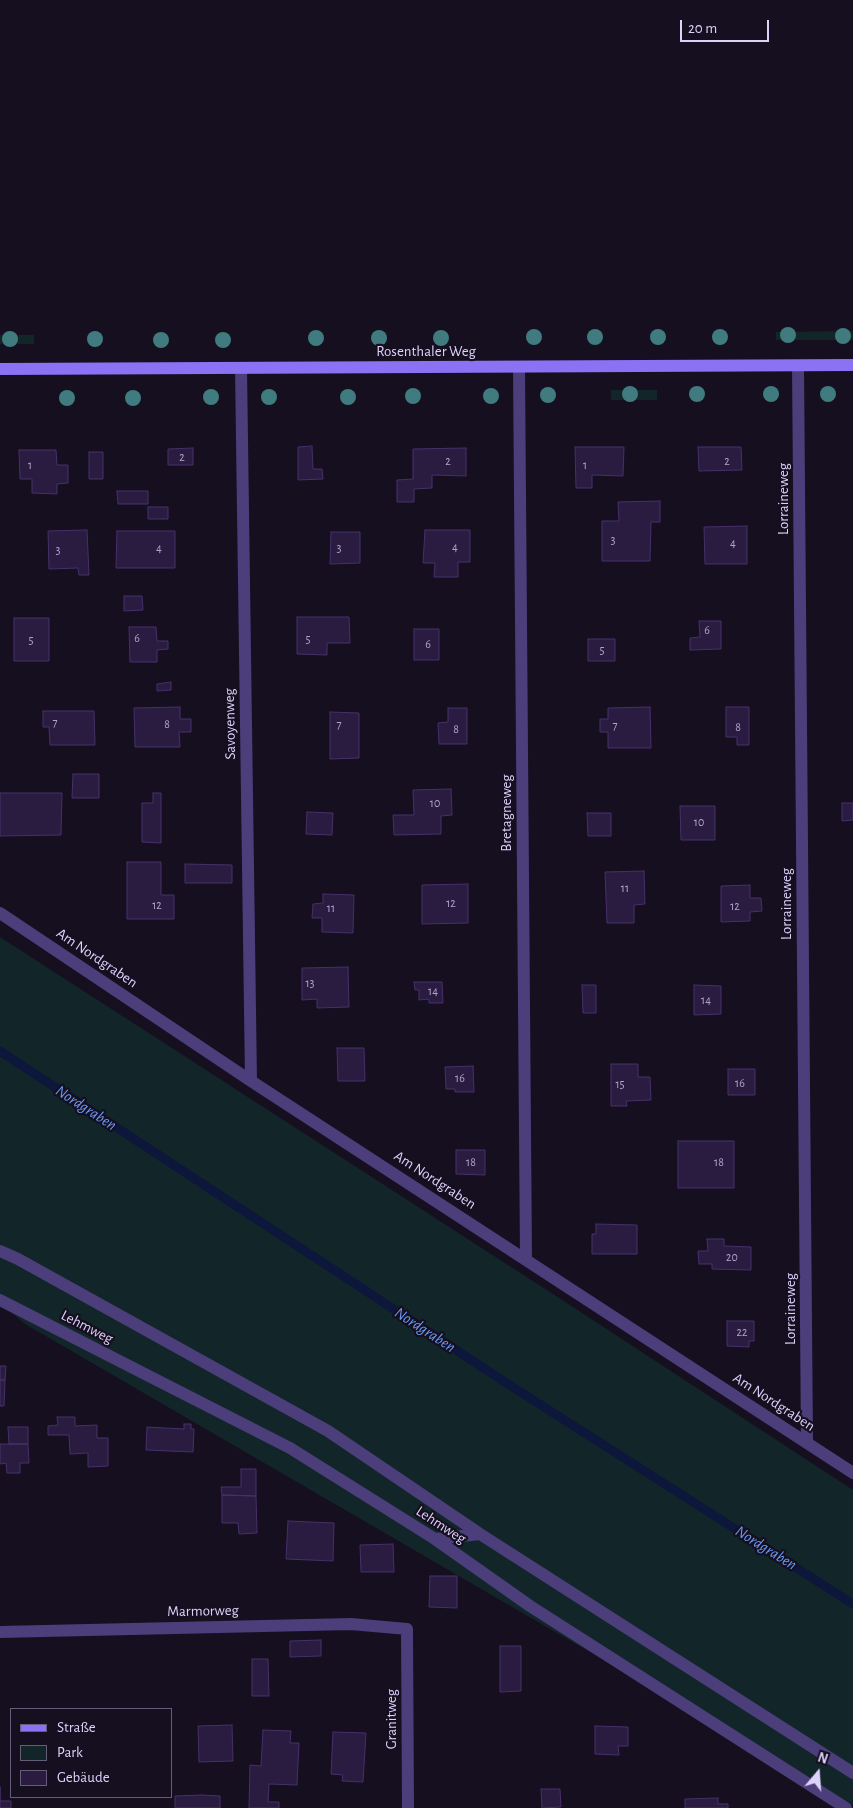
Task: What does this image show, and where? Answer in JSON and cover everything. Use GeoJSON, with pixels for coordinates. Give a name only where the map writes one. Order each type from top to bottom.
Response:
{"type":"FeatureCollection","features":[{"type":"Feature","properties":{"kind":"main road","name":"Rosenthaler Weg"},"geometry":{"type":"LineString","coordinates":[[0,369],[853,365]]}},
{"type":"Feature","properties":{"kind":"lane","name":"Bretagneweg"},"geometry":{"type":"LineString","coordinates":[[519,366],[526,1259]]}},
{"type":"Feature","properties":{"kind":"lane","name":"Lorraineweg"},"geometry":{"type":"LineString","coordinates":[[798,366],[807,1442]]}},
{"type":"Feature","properties":{"kind":"lane","name":"Savoyenweg"},"geometry":{"type":"LineString","coordinates":[[241,368],[251,1081]]}},
{"type":"Feature","properties":{"kind":"lane","name":"Am Nordgraben"},"geometry":{"type":"LineString","coordinates":[[0,913],[251,1081],[853,1473]]}},
{"type":"Feature","properties":{"kind":"lane"},"geometry":{"type":"LineString","coordinates":[[0,1251],[18,1258],[328,1431],[480,1534],[853,1772]]}},
{"type":"Feature","properties":{"kind":"lane","name":"Lehmweg"},"geometry":{"type":"LineString","coordinates":[[0,1300],[290,1448],[435,1539],[530,1606],[846,1808]]}},
{"type":"Feature","properties":{"kind":"lane"},"geometry":{"type":"LineString","coordinates":[[435,1539],[480,1534]]}},
{"type":"Feature","properties":{"kind":"lane","name":"Marmorweg"},"geometry":{"type":"LineString","coordinates":[[0,1632],[352,1624],[407,1629]]}},
{"type":"Feature","properties":{"kind":"lane","name":"Granitweg"},"geometry":{"type":"LineString","coordinates":[[407,1629],[408,1808]]}},
{"type":"Feature","properties":{"kind":"green space"},"geometry":{"type":"Polygon","coordinates":[[[853,331],[853,340],[776,340],[776,332],[853,331]]]}},
{"type":"Feature","properties":{"kind":"green space"},"geometry":{"type":"Polygon","coordinates":[[[0,335],[34,335],[34,344],[0,344],[0,335]]]}},
{"type":"Feature","properties":{"kind":"green space"},"geometry":{"type":"Polygon","coordinates":[[[611,390],[657,390],[657,400],[611,400],[611,390]]]}},
{"type":"Feature","properties":{"kind":"green space"},"geometry":{"type":"Polygon","coordinates":[[[0,937],[853,1490],[853,1805],[25,1324],[0,1303],[0,937]]]}},
{"type":"Feature","properties":{"kind":"building"},"geometry":{"type":"Polygon","coordinates":[[[312,446],[313,469],[322,469],[323,479],[298,480],[298,447],[312,446]]]}},
{"type":"Feature","properties":{"kind":"building"},"geometry":{"type":"Polygon","coordinates":[[[575,447],[624,447],[623,476],[592,475],[592,488],[576,488],[575,447]]]}},
{"type":"Feature","properties":{"kind":"building"},"geometry":{"type":"Polygon","coordinates":[[[698,447],[741,447],[742,470],[699,471],[698,447]]]}},
{"type":"Feature","properties":{"kind":"building"},"geometry":{"type":"Polygon","coordinates":[[[193,448],[193,465],[168,465],[168,449],[193,448]]]}},
{"type":"Feature","properties":{"kind":"building"},"geometry":{"type":"Polygon","coordinates":[[[466,448],[466,476],[432,475],[432,488],[414,489],[414,502],[397,502],[397,480],[413,479],[413,449],[466,448]]]}},
{"type":"Feature","properties":{"kind":"building"},"geometry":{"type":"Polygon","coordinates":[[[19,450],[56,450],[57,465],[68,465],[68,483],[57,484],[57,494],[32,493],[32,479],[20,479],[19,450]]]}},
{"type":"Feature","properties":{"kind":"building"},"geometry":{"type":"Polygon","coordinates":[[[89,452],[103,452],[103,479],[89,479],[89,452]]]}},
{"type":"Feature","properties":{"kind":"building"},"geometry":{"type":"Polygon","coordinates":[[[117,491],[148,491],[148,504],[118,504],[117,491]]]}},
{"type":"Feature","properties":{"kind":"building"},"geometry":{"type":"Polygon","coordinates":[[[660,501],[660,522],[651,522],[650,561],[602,561],[602,521],[619,521],[618,502],[660,501]]]}},
{"type":"Feature","properties":{"kind":"building"},"geometry":{"type":"Polygon","coordinates":[[[148,507],[168,507],[168,519],[148,519],[148,507]]]}},
{"type":"Feature","properties":{"kind":"building"},"geometry":{"type":"Polygon","coordinates":[[[747,526],[747,564],[705,564],[704,527],[747,526]]]}},
{"type":"Feature","properties":{"kind":"building"},"geometry":{"type":"Polygon","coordinates":[[[87,530],[89,575],[79,575],[78,568],[49,569],[48,531],[87,530]]]}},
{"type":"Feature","properties":{"kind":"building"},"geometry":{"type":"Polygon","coordinates":[[[425,530],[470,530],[470,562],[458,562],[458,577],[434,577],[435,563],[423,563],[425,530]]]}},
{"type":"Feature","properties":{"kind":"building"},"geometry":{"type":"Polygon","coordinates":[[[117,531],[175,531],[175,568],[116,568],[117,531]]]}},
{"type":"Feature","properties":{"kind":"building"},"geometry":{"type":"Polygon","coordinates":[[[331,532],[360,532],[360,563],[330,564],[331,532]]]}},
{"type":"Feature","properties":{"kind":"building"},"geometry":{"type":"Polygon","coordinates":[[[124,596],[142,596],[143,610],[124,611],[124,596]]]}},
{"type":"Feature","properties":{"kind":"building"},"geometry":{"type":"Polygon","coordinates":[[[297,617],[349,617],[350,643],[327,643],[327,655],[297,654],[297,617]]]}},
{"type":"Feature","properties":{"kind":"building"},"geometry":{"type":"Polygon","coordinates":[[[14,618],[49,618],[49,661],[14,661],[14,618]]]}},
{"type":"Feature","properties":{"kind":"building"},"geometry":{"type":"Polygon","coordinates":[[[699,621],[721,621],[721,649],[690,650],[690,638],[700,637],[699,621]]]}},
{"type":"Feature","properties":{"kind":"building"},"geometry":{"type":"Polygon","coordinates":[[[129,627],[156,627],[157,641],[168,641],[168,649],[157,650],[157,662],[130,662],[129,627]]]}},
{"type":"Feature","properties":{"kind":"building"},"geometry":{"type":"Polygon","coordinates":[[[414,629],[439,629],[439,660],[414,660],[414,629]]]}},
{"type":"Feature","properties":{"kind":"building"},"geometry":{"type":"Polygon","coordinates":[[[588,639],[615,639],[615,661],[588,661],[588,639]]]}},
{"type":"Feature","properties":{"kind":"building"},"geometry":{"type":"Polygon","coordinates":[[[171,682],[171,690],[157,691],[157,684],[171,682]]]}},
{"type":"Feature","properties":{"kind":"building"},"geometry":{"type":"Polygon","coordinates":[[[180,707],[180,719],[191,719],[191,732],[179,732],[180,747],[135,747],[134,708],[180,707]]]}},
{"type":"Feature","properties":{"kind":"building"},"geometry":{"type":"Polygon","coordinates":[[[650,707],[651,748],[608,748],[608,732],[600,732],[600,719],[608,719],[608,708],[650,707]]]}},
{"type":"Feature","properties":{"kind":"building"},"geometry":{"type":"Polygon","coordinates":[[[726,707],[749,707],[749,745],[737,745],[737,737],[726,737],[726,707]]]}},
{"type":"Feature","properties":{"kind":"building"},"geometry":{"type":"Polygon","coordinates":[[[448,708],[467,708],[467,744],[439,744],[438,723],[448,722],[448,708]]]}},
{"type":"Feature","properties":{"kind":"building"},"geometry":{"type":"Polygon","coordinates":[[[43,711],[94,711],[95,745],[50,745],[49,727],[43,727],[43,711]]]}},
{"type":"Feature","properties":{"kind":"building"},"geometry":{"type":"Polygon","coordinates":[[[330,712],[359,713],[359,758],[330,759],[330,712]]]}},
{"type":"Feature","properties":{"kind":"building"},"geometry":{"type":"Polygon","coordinates":[[[73,774],[99,774],[99,798],[72,798],[73,774]]]}},
{"type":"Feature","properties":{"kind":"building"},"geometry":{"type":"Polygon","coordinates":[[[451,789],[452,815],[441,816],[441,834],[394,835],[393,815],[414,815],[413,790],[451,789]]]}},
{"type":"Feature","properties":{"kind":"building"},"geometry":{"type":"Polygon","coordinates":[[[0,793],[62,793],[61,835],[0,836],[0,793]]]}},
{"type":"Feature","properties":{"kind":"building"},"geometry":{"type":"Polygon","coordinates":[[[153,793],[161,793],[161,843],[142,842],[142,803],[153,803],[153,793]]]}},
{"type":"Feature","properties":{"kind":"building"},"geometry":{"type":"Polygon","coordinates":[[[842,803],[853,803],[853,820],[842,821],[842,803]]]}},
{"type":"Feature","properties":{"kind":"building"},"geometry":{"type":"Polygon","coordinates":[[[680,806],[715,806],[715,840],[681,840],[680,806]]]}},
{"type":"Feature","properties":{"kind":"building"},"geometry":{"type":"Polygon","coordinates":[[[307,812],[333,813],[332,835],[306,834],[307,812]]]}},
{"type":"Feature","properties":{"kind":"building"},"geometry":{"type":"Polygon","coordinates":[[[587,813],[611,813],[611,836],[588,836],[587,813]]]}},
{"type":"Feature","properties":{"kind":"building"},"geometry":{"type":"Polygon","coordinates":[[[127,862],[161,862],[161,895],[174,895],[174,919],[127,919],[127,862]]]}},
{"type":"Feature","properties":{"kind":"building"},"geometry":{"type":"Polygon","coordinates":[[[185,864],[232,865],[232,883],[185,883],[185,864]]]}},
{"type":"Feature","properties":{"kind":"building"},"geometry":{"type":"Polygon","coordinates":[[[644,871],[645,904],[634,905],[634,923],[607,923],[605,872],[644,871]]]}},
{"type":"Feature","properties":{"kind":"building"},"geometry":{"type":"Polygon","coordinates":[[[468,884],[468,923],[422,924],[422,885],[468,884]]]}},
{"type":"Feature","properties":{"kind":"building"},"geometry":{"type":"Polygon","coordinates":[[[750,885],[750,898],[761,898],[762,911],[750,912],[750,921],[721,922],[721,886],[750,885]]]}},
{"type":"Feature","properties":{"kind":"building"},"geometry":{"type":"Polygon","coordinates":[[[323,894],[354,895],[353,933],[322,932],[322,918],[312,918],[313,904],[323,903],[323,894]]]}},
{"type":"Feature","properties":{"kind":"building"},"geometry":{"type":"Polygon","coordinates":[[[348,967],[349,1007],[317,1008],[317,999],[302,1000],[302,968],[348,967]]]}},
{"type":"Feature","properties":{"kind":"building"},"geometry":{"type":"Polygon","coordinates":[[[414,982],[442,982],[443,1003],[429,1003],[429,999],[419,1000],[419,990],[415,990],[414,982]]]}},
{"type":"Feature","properties":{"kind":"building"},"geometry":{"type":"Polygon","coordinates":[[[582,985],[596,985],[596,1013],[583,1013],[582,985]]]}},
{"type":"Feature","properties":{"kind":"building"},"geometry":{"type":"Polygon","coordinates":[[[694,985],[721,986],[721,1014],[694,1015],[694,985]]]}},
{"type":"Feature","properties":{"kind":"building"},"geometry":{"type":"Polygon","coordinates":[[[337,1048],[364,1048],[365,1081],[338,1081],[337,1048]]]}},
{"type":"Feature","properties":{"kind":"building"},"geometry":{"type":"Polygon","coordinates":[[[611,1064],[638,1064],[638,1077],[650,1077],[651,1100],[626,1101],[627,1106],[611,1106],[611,1064]]]}},
{"type":"Feature","properties":{"kind":"building"},"geometry":{"type":"Polygon","coordinates":[[[473,1066],[474,1092],[455,1092],[455,1089],[446,1089],[445,1067],[473,1066]]]}},
{"type":"Feature","properties":{"kind":"building"},"geometry":{"type":"Polygon","coordinates":[[[728,1069],[755,1069],[755,1095],[728,1095],[728,1069]]]}},
{"type":"Feature","properties":{"kind":"building"},"geometry":{"type":"Polygon","coordinates":[[[678,1141],[734,1141],[734,1188],[678,1188],[678,1141]]]}},
{"type":"Feature","properties":{"kind":"building"},"geometry":{"type":"Polygon","coordinates":[[[456,1150],[485,1150],[485,1175],[456,1174],[456,1150]]]}},
{"type":"Feature","properties":{"kind":"building"},"geometry":{"type":"Polygon","coordinates":[[[596,1224],[637,1225],[637,1254],[592,1254],[592,1234],[596,1234],[596,1224]]]}},
{"type":"Feature","properties":{"kind":"building"},"geometry":{"type":"Polygon","coordinates":[[[707,1239],[724,1239],[724,1246],[751,1247],[751,1270],[712,1269],[712,1264],[699,1264],[698,1251],[708,1251],[707,1239]]]}},
{"type":"Feature","properties":{"kind":"building"},"geometry":{"type":"Polygon","coordinates":[[[727,1321],[754,1321],[754,1341],[749,1341],[749,1347],[727,1346],[727,1321]]]}},
{"type":"Feature","properties":{"kind":"building"},"geometry":{"type":"Polygon","coordinates":[[[0,1366],[6,1366],[5,1380],[0,1380],[0,1366]]]}},
{"type":"Feature","properties":{"kind":"building"},"geometry":{"type":"Polygon","coordinates":[[[0,1380],[5,1380],[4,1406],[0,1406],[0,1380]]]}},
{"type":"Feature","properties":{"kind":"building"},"geometry":{"type":"Polygon","coordinates":[[[57,1417],[75,1417],[75,1426],[97,1425],[97,1438],[108,1438],[108,1466],[88,1467],[88,1453],[70,1454],[69,1435],[48,1435],[48,1426],[58,1425],[57,1417]]]}},
{"type":"Feature","properties":{"kind":"building"},"geometry":{"type":"Polygon","coordinates":[[[184,1424],[191,1424],[191,1429],[194,1429],[193,1452],[146,1450],[147,1427],[184,1429],[184,1424]]]}},
{"type":"Feature","properties":{"kind":"building"},"geometry":{"type":"Polygon","coordinates":[[[8,1427],[28,1427],[28,1444],[9,1444],[8,1427]]]}},
{"type":"Feature","properties":{"kind":"building"},"geometry":{"type":"Polygon","coordinates":[[[0,1444],[28,1444],[29,1463],[20,1463],[20,1473],[7,1473],[6,1463],[0,1464],[0,1444]]]}},
{"type":"Feature","properties":{"kind":"building"},"geometry":{"type":"Polygon","coordinates":[[[241,1469],[256,1469],[256,1496],[222,1495],[221,1487],[241,1487],[241,1469]]]}},
{"type":"Feature","properties":{"kind":"building"},"geometry":{"type":"Polygon","coordinates":[[[222,1495],[256,1496],[257,1533],[239,1534],[238,1523],[222,1523],[222,1495]]]}},
{"type":"Feature","properties":{"kind":"building"},"geometry":{"type":"Polygon","coordinates":[[[288,1521],[334,1523],[333,1561],[286,1559],[288,1521]]]}},
{"type":"Feature","properties":{"kind":"building"},"geometry":{"type":"Polygon","coordinates":[[[393,1544],[394,1572],[361,1572],[360,1545],[393,1544]]]}},
{"type":"Feature","properties":{"kind":"building"},"geometry":{"type":"Polygon","coordinates":[[[430,1576],[457,1576],[457,1608],[429,1607],[430,1576]]]}},
{"type":"Feature","properties":{"kind":"building"},"geometry":{"type":"Polygon","coordinates":[[[321,1640],[321,1656],[290,1657],[290,1641],[321,1640]]]}},
{"type":"Feature","properties":{"kind":"building"},"geometry":{"type":"Polygon","coordinates":[[[500,1646],[521,1646],[521,1691],[500,1692],[500,1646]]]}},
{"type":"Feature","properties":{"kind":"building"},"geometry":{"type":"Polygon","coordinates":[[[252,1659],[268,1659],[269,1696],[252,1696],[252,1659]]]}},
{"type":"Feature","properties":{"kind":"building"},"geometry":{"type":"Polygon","coordinates":[[[232,1725],[233,1761],[199,1762],[198,1726],[232,1725]]]}},
{"type":"Feature","properties":{"kind":"building"},"geometry":{"type":"Polygon","coordinates":[[[595,1726],[628,1727],[628,1746],[618,1746],[619,1755],[595,1754],[595,1726]]]}},
{"type":"Feature","properties":{"kind":"building"},"geometry":{"type":"Polygon","coordinates":[[[263,1730],[291,1731],[290,1743],[299,1743],[297,1785],[269,1784],[268,1802],[279,1802],[279,1808],[249,1808],[250,1765],[261,1766],[263,1730]]]}},
{"type":"Feature","properties":{"kind":"building"},"geometry":{"type":"Polygon","coordinates":[[[333,1732],[366,1733],[363,1782],[342,1781],[343,1775],[331,1774],[333,1732]]]}},
{"type":"Feature","properties":{"kind":"building"},"geometry":{"type":"Polygon","coordinates":[[[541,1789],[560,1789],[561,1807],[542,1808],[541,1789]]]}},
{"type":"Feature","properties":{"kind":"building"},"geometry":{"type":"Polygon","coordinates":[[[175,1796],[220,1796],[220,1808],[175,1808],[175,1796]]]}},
{"type":"Feature","properties":{"kind":"building"},"geometry":{"type":"Polygon","coordinates":[[[718,1798],[718,1804],[728,1804],[728,1808],[685,1808],[685,1799],[718,1798]]]}},
{"type":"Feature","properties":{"kind":"building"},"geometry":{"type":"Polygon","coordinates":[[[0,1801],[11,1801],[11,1808],[0,1808],[0,1801]]]}},
{"type":"Feature","properties":{"kind":"waterway","name":"Nordgraben"},"geometry":{"type":"LineString","coordinates":[[0,1051],[508,1384],[853,1604]]}}]}
